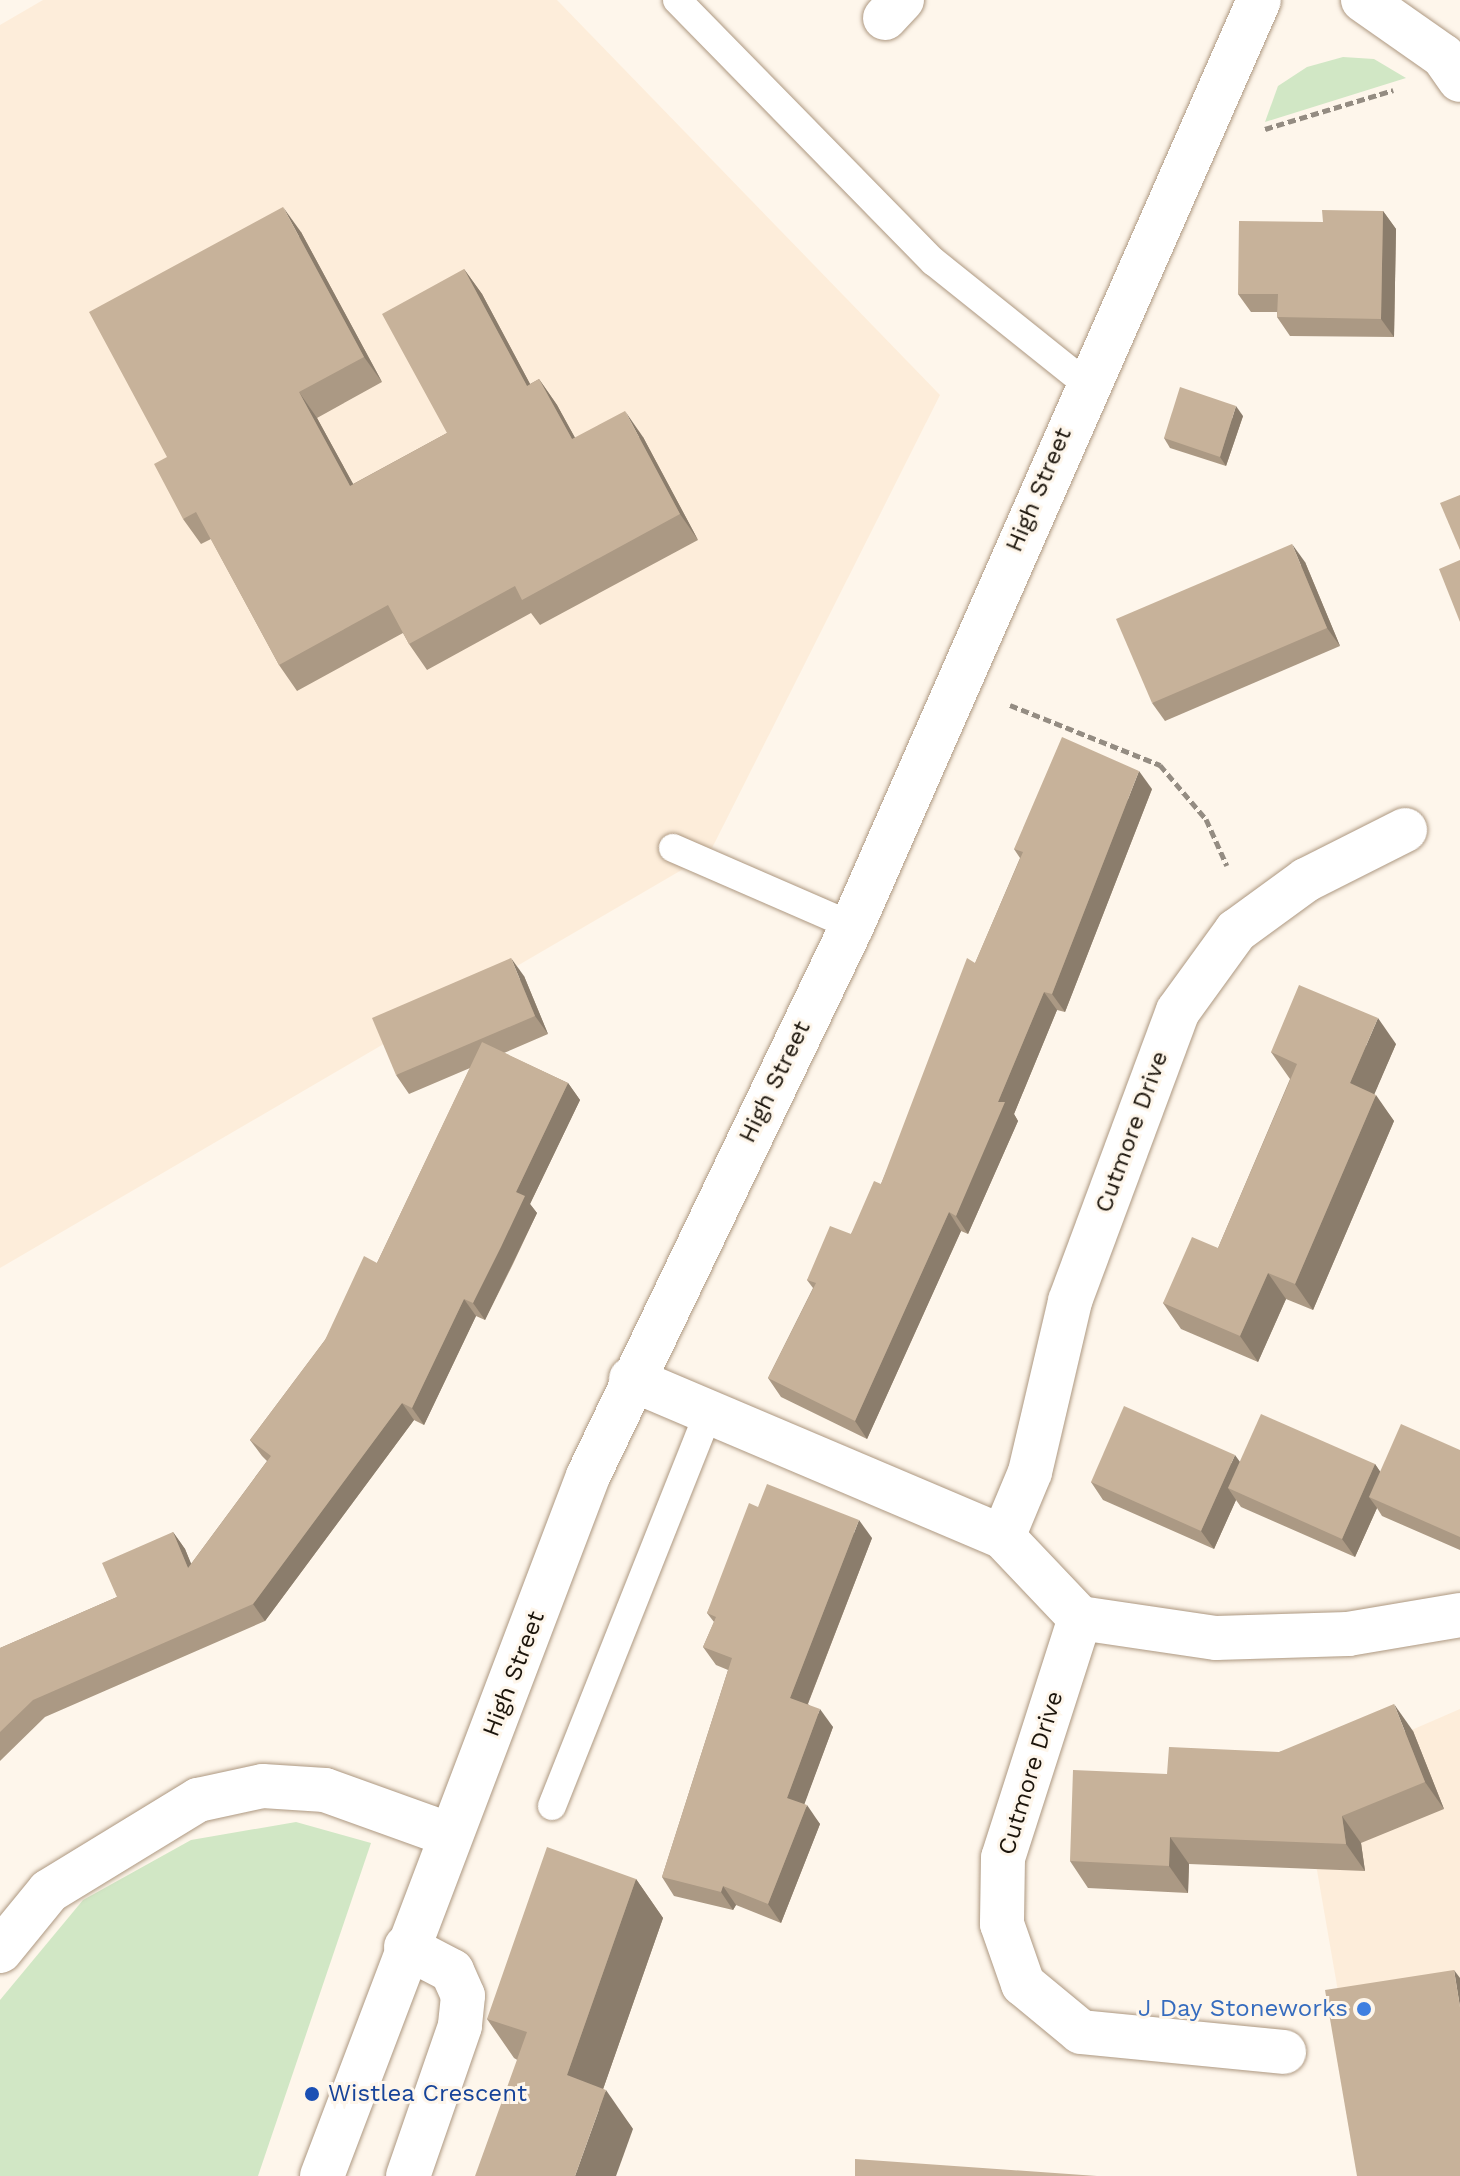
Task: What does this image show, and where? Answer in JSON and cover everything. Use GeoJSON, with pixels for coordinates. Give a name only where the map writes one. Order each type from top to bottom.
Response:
{"type":"FeatureCollection","features":[{"type":"Feature","properties":{"kind":"street","name":"High Street"},"geometry":{"type":"LineString","coordinates":[[322,2176],[406,1947],[631,1379],[852,926],[1085,383],[1259,0]]}},
{"type":"Feature","properties":{"kind":"street"},"geometry":{"type":"LineString","coordinates":[[1363,0],[1443,56],[1460,80]]}},
{"type":"Feature","properties":{"kind":"street","name":"Cutmore Drive"},"geometry":{"type":"LineString","coordinates":[[1003,1537],[1030,1472],[1070,1301],[1139,1106],[1178,1011],[1236,931],[1306,880],[1405,830]]}},
{"type":"Feature","properties":{"kind":"street"},"geometry":{"type":"LineString","coordinates":[[631,1379],[1003,1537],[1080,1618],[1216,1638],[1348,1634],[1460,1615]]}},
{"type":"Feature","properties":{"kind":"street","name":"Cutmore Drive"},"geometry":{"type":"LineString","coordinates":[[1080,1618],[1003,1858],[1002,1924],[1023,1984],[1093,2035],[1284,2052]]}},
{"type":"Feature","properties":{"kind":"street"},"geometry":{"type":"LineString","coordinates":[[0,1951],[49,1891],[198,1800],[263,1786],[325,1790],[450,1835]]}},
{"type":"Feature","properties":{"kind":"street"},"geometry":{"type":"LineString","coordinates":[[406,1947],[452,1971],[463,1996],[460,2026],[408,2176]]}},
{"type":"Feature","properties":{"kind":"lane"},"geometry":{"type":"LineString","coordinates":[[677,0],[934,262],[1085,383]]}},
{"type":"Feature","properties":{"kind":"lane"},"geometry":{"type":"LineString","coordinates":[[673,848],[852,926]]}},
{"type":"Feature","properties":{"kind":"lane"},"geometry":{"type":"LineString","coordinates":[[552,1806],[709,1412]]}},
{"type":"Feature","properties":{"kind":"path"},"geometry":{"type":"LineString","coordinates":[[1258,130],[1405,86]]}},
{"type":"Feature","properties":{"kind":"path"},"geometry":{"type":"LineString","coordinates":[[957,684],[1160,765],[1225,850],[1236,931]]}},
{"type":"Feature","properties":{"kind":"shaded area"},"geometry":{"type":"Polygon","coordinates":[[[43,0],[557,0],[940,395],[709,854],[0,1268],[0,25],[43,0]]]}},
{"type":"Feature","properties":{"kind":"shaded area"},"geometry":{"type":"Polygon","coordinates":[[[1460,1709],[1460,2176],[1370,2176],[1301,1778],[1460,1709]]]}},
{"type":"Feature","properties":{"kind":"green space"},"geometry":{"type":"Polygon","coordinates":[[[1343,57],[1374,59],[1406,78],[1265,122],[1278,86],[1307,67],[1343,57]]]}},
{"type":"Feature","properties":{"kind":"green space"},"geometry":{"type":"Polygon","coordinates":[[[296,1822],[371,1843],[258,2176],[0,2176],[0,2000],[83,1900],[191,1840],[296,1822]]]}},
{"type":"Feature","properties":{"kind":"building"},"geometry":{"type":"Polygon","coordinates":[[[283,207],[364,357],[299,392],[350,486],[447,433],[382,314],[464,269],[527,386],[539,379],[572,439],[625,411],[680,514],[522,600],[515,586],[409,644],[388,605],[279,665],[196,512],[183,519],[154,464],[167,457],[89,312],[283,207]]]}},
{"type":"Feature","properties":{"kind":"building"},"geometry":{"type":"Polygon","coordinates":[[[1322,210],[1383,211],[1381,319],[1277,317],[1278,294],[1238,294],[1239,221],[1323,222],[1322,210]]]}},
{"type":"Feature","properties":{"kind":"building"},"geometry":{"type":"Polygon","coordinates":[[[1180,387],[1236,406],[1220,457],[1164,438],[1180,387]]]}},
{"type":"Feature","properties":{"kind":"building"},"geometry":{"type":"Polygon","coordinates":[[[1460,495],[1460,550],[1440,503],[1460,495]]]}},
{"type":"Feature","properties":{"kind":"building"},"geometry":{"type":"Polygon","coordinates":[[[1292,544],[1327,628],[1152,703],[1116,619],[1292,544]]]}},
{"type":"Feature","properties":{"kind":"building"},"geometry":{"type":"Polygon","coordinates":[[[1460,560],[1460,622],[1439,569],[1460,560]]]}},
{"type":"Feature","properties":{"kind":"building"},"geometry":{"type":"Polygon","coordinates":[[[1062,737],[1139,771],[1052,994],[1044,992],[998,1102],[1005,1102],[956,1216],[949,1212],[855,1421],[768,1378],[816,1283],[807,1280],[830,1226],[851,1234],[874,1181],[881,1184],[967,958],[975,963],[1023,852],[1014,849],[1062,737]]]}},
{"type":"Feature","properties":{"kind":"building"},"geometry":{"type":"Polygon","coordinates":[[[511,958],[535,1016],[396,1075],[372,1018],[511,958]]]}},
{"type":"Feature","properties":{"kind":"building"},"geometry":{"type":"Polygon","coordinates":[[[1299,985],[1378,1018],[1350,1083],[1376,1095],[1295,1284],[1268,1273],[1240,1336],[1163,1303],[1192,1237],[1218,1248],[1297,1064],[1271,1052],[1299,985]]]}},
{"type":"Feature","properties":{"kind":"building"},"geometry":{"type":"Polygon","coordinates":[[[482,1042],[568,1083],[516,1192],[525,1196],[501,1247],[473,1303],[464,1299],[412,1408],[402,1403],[253,1604],[33,1700],[0,1732],[0,1648],[117,1597],[102,1563],[173,1532],[188,1568],[271,1456],[250,1440],[325,1340],[364,1256],[377,1263],[482,1042]]]}},
{"type":"Feature","properties":{"kind":"building"},"geometry":{"type":"Polygon","coordinates":[[[1124,1406],[1235,1455],[1201,1531],[1091,1482],[1124,1406]]]}},
{"type":"Feature","properties":{"kind":"building"},"geometry":{"type":"Polygon","coordinates":[[[1261,1414],[1375,1464],[1342,1539],[1228,1488],[1261,1414]]]}},
{"type":"Feature","properties":{"kind":"building"},"geometry":{"type":"Polygon","coordinates":[[[1401,1424],[1460,1450],[1460,1537],[1369,1497],[1401,1424]]]}},
{"type":"Feature","properties":{"kind":"building"},"geometry":{"type":"Polygon","coordinates":[[[767,1484],[859,1520],[790,1698],[820,1709],[787,1798],[807,1805],[768,1904],[723,1886],[721,1892],[662,1877],[732,1658],[703,1647],[716,1617],[707,1613],[749,1503],[758,1507],[767,1484]]]}},
{"type":"Feature","properties":{"kind":"building"},"geometry":{"type":"Polygon","coordinates":[[[1394,1704],[1425,1782],[1342,1816],[1346,1844],[1170,1837],[1169,1866],[1070,1861],[1073,1770],[1167,1774],[1169,1747],[1279,1752],[1394,1704]]]}},
{"type":"Feature","properties":{"kind":"building"},"geometry":{"type":"Polygon","coordinates":[[[547,1847],[636,1879],[567,2075],[606,2090],[575,2176],[475,2176],[527,2032],[487,2019],[547,1847]]]}},
{"type":"Feature","properties":{"kind":"building"},"geometry":{"type":"Polygon","coordinates":[[[1454,1970],[1460,2007],[1460,2176],[1357,2176],[1325,1990],[1454,1970]]]}},
{"type":"Feature","properties":{"kind":"building"},"geometry":{"type":"Polygon","coordinates":[[[855,2159],[1097,2176],[855,2176],[855,2159]]]}},
{"type":"Feature","properties":{"kind":"place","name":"J Day Stoneworks"},"geometry":{"type":"Point","coordinates":[1364,2009]}},
{"type":"Feature","properties":{"kind":"place","name":"Wistlea Crescent"},"geometry":{"type":"Point","coordinates":[312,2094]}}]}
